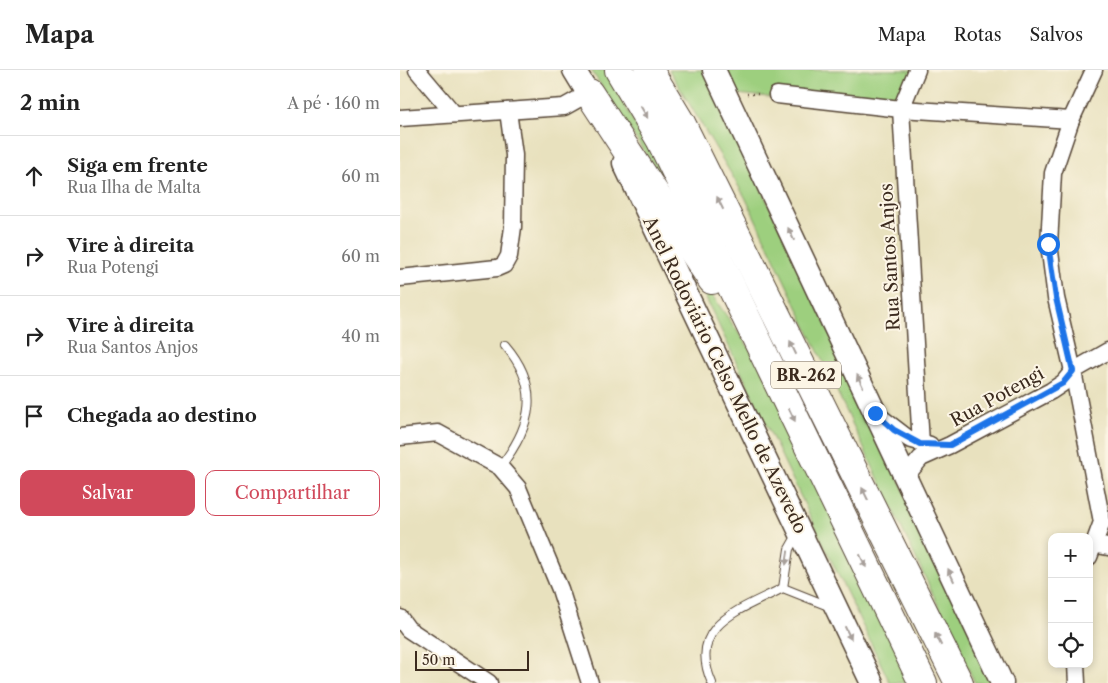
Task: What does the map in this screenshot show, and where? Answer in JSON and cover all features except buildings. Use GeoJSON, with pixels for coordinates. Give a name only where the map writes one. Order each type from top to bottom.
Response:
{"type":"FeatureCollection","features":[{"type":"Feature","properties":{"kind":"highway","name":"BR-262"},"geometry":{"type":"LineString","coordinates":[[619,70],[660,139],[923,683]]}},
{"type":"Feature","properties":{"kind":"highway","name":"BR-262"},"geometry":{"type":"LineString","coordinates":[[649,70],[685,132],[959,683]]}},
{"type":"Feature","properties":{"kind":"highway"},"geometry":{"type":"LineString","coordinates":[[590,93],[771,372]]}},
{"type":"Feature","properties":{"kind":"main road","name":"Anel Rodoviário Celso Mello de Azevedo"},"geometry":{"type":"LineString","coordinates":[[574,70],[590,93],[872,683]]}},
{"type":"Feature","properties":{"kind":"main road"},"geometry":{"type":"LineString","coordinates":[[714,70],[1002,683]]}},
{"type":"Feature","properties":{"kind":"street"},"geometry":{"type":"LineString","coordinates":[[417,70],[454,114]]}},
{"type":"Feature","properties":{"kind":"street","name":"Rua Santos Anjos"},"geometry":{"type":"LineString","coordinates":[[917,70],[901,109],[921,444]]}},
{"type":"Feature","properties":{"kind":"street"},"geometry":{"type":"LineString","coordinates":[[1094,70],[1072,120],[1053,173],[1048,244],[1056,298],[1073,371],[1102,522],[1096,549]]}},
{"type":"Feature","properties":{"kind":"street"},"geometry":{"type":"LineString","coordinates":[[400,118],[564,107],[590,93]]}},
{"type":"Feature","properties":{"kind":"street"},"geometry":{"type":"LineString","coordinates":[[777,95],[901,109],[1072,120]]}},
{"type":"Feature","properties":{"kind":"street"},"geometry":{"type":"LineString","coordinates":[[400,278],[497,268],[504,265],[509,256],[513,228],[514,154],[508,111]]}},
{"type":"Feature","properties":{"kind":"street","name":"Rua Potengi"},"geometry":{"type":"LineString","coordinates":[[905,477],[921,458],[950,445],[1051,391],[1063,383],[1073,371],[1108,351]]}},
{"type":"Feature","properties":{"kind":"street"},"geometry":{"type":"LineString","coordinates":[[875,413],[894,430],[921,444],[950,445]]}},
{"type":"Feature","properties":{"kind":"street"},"geometry":{"type":"LineString","coordinates":[[400,437],[438,433],[500,467],[518,488],[560,589],[590,683]]}},
{"type":"Feature","properties":{"kind":"street"},"geometry":{"type":"LineString","coordinates":[[400,618],[408,629],[489,683]]}},
{"type":"Feature","properties":{"kind":"street"},"geometry":{"type":"LineString","coordinates":[[1076,668],[1077,683]]}},
{"type":"Feature","properties":{"kind":"lane"},"geometry":{"type":"LineString","coordinates":[[500,467],[516,446],[529,405],[527,380],[519,362],[505,345]]}},
{"type":"Feature","properties":{"kind":"lane"},"geometry":{"type":"LineString","coordinates":[[783,588],[788,549],[800,530]]}},
{"type":"Feature","properties":{"kind":"lane"},"geometry":{"type":"LineString","coordinates":[[783,588],[838,611]]}},
{"type":"Feature","properties":{"kind":"lane"},"geometry":{"type":"LineString","coordinates":[[712,683],[704,655],[707,637],[715,626],[783,588]]}},
{"type":"Feature","properties":{"kind":"path"},"geometry":{"type":"LineString","coordinates":[[725,93],[777,95]]}},
{"type":"Feature","properties":{"kind":"green space"},"geometry":{"type":"Polygon","coordinates":[[[591,70],[605,70],[687,217],[591,70]]]}},
{"type":"Feature","properties":{"kind":"green space"},"geometry":{"type":"Polygon","coordinates":[[[669,70],[705,70],[995,683],[975,683],[745,197],[669,70]]]}},
{"type":"Feature","properties":{"kind":"green space"},"geometry":{"type":"Polygon","coordinates":[[[713,70],[915,70],[901,109],[725,93],[713,70]]]}},
{"type":"Feature","properties":{"kind":"green space"},"geometry":{"type":"Polygon","coordinates":[[[688,261],[757,359],[915,683],[890,683],[688,261]]]}},
{"type":"Feature","properties":{"kind":"route"},"geometry":{"type":"LineString","coordinates":[[875,413],[894,430],[920,444],[950,445],[1063,383],[1073,371],[1056,298],[1048,244]]}}]}
